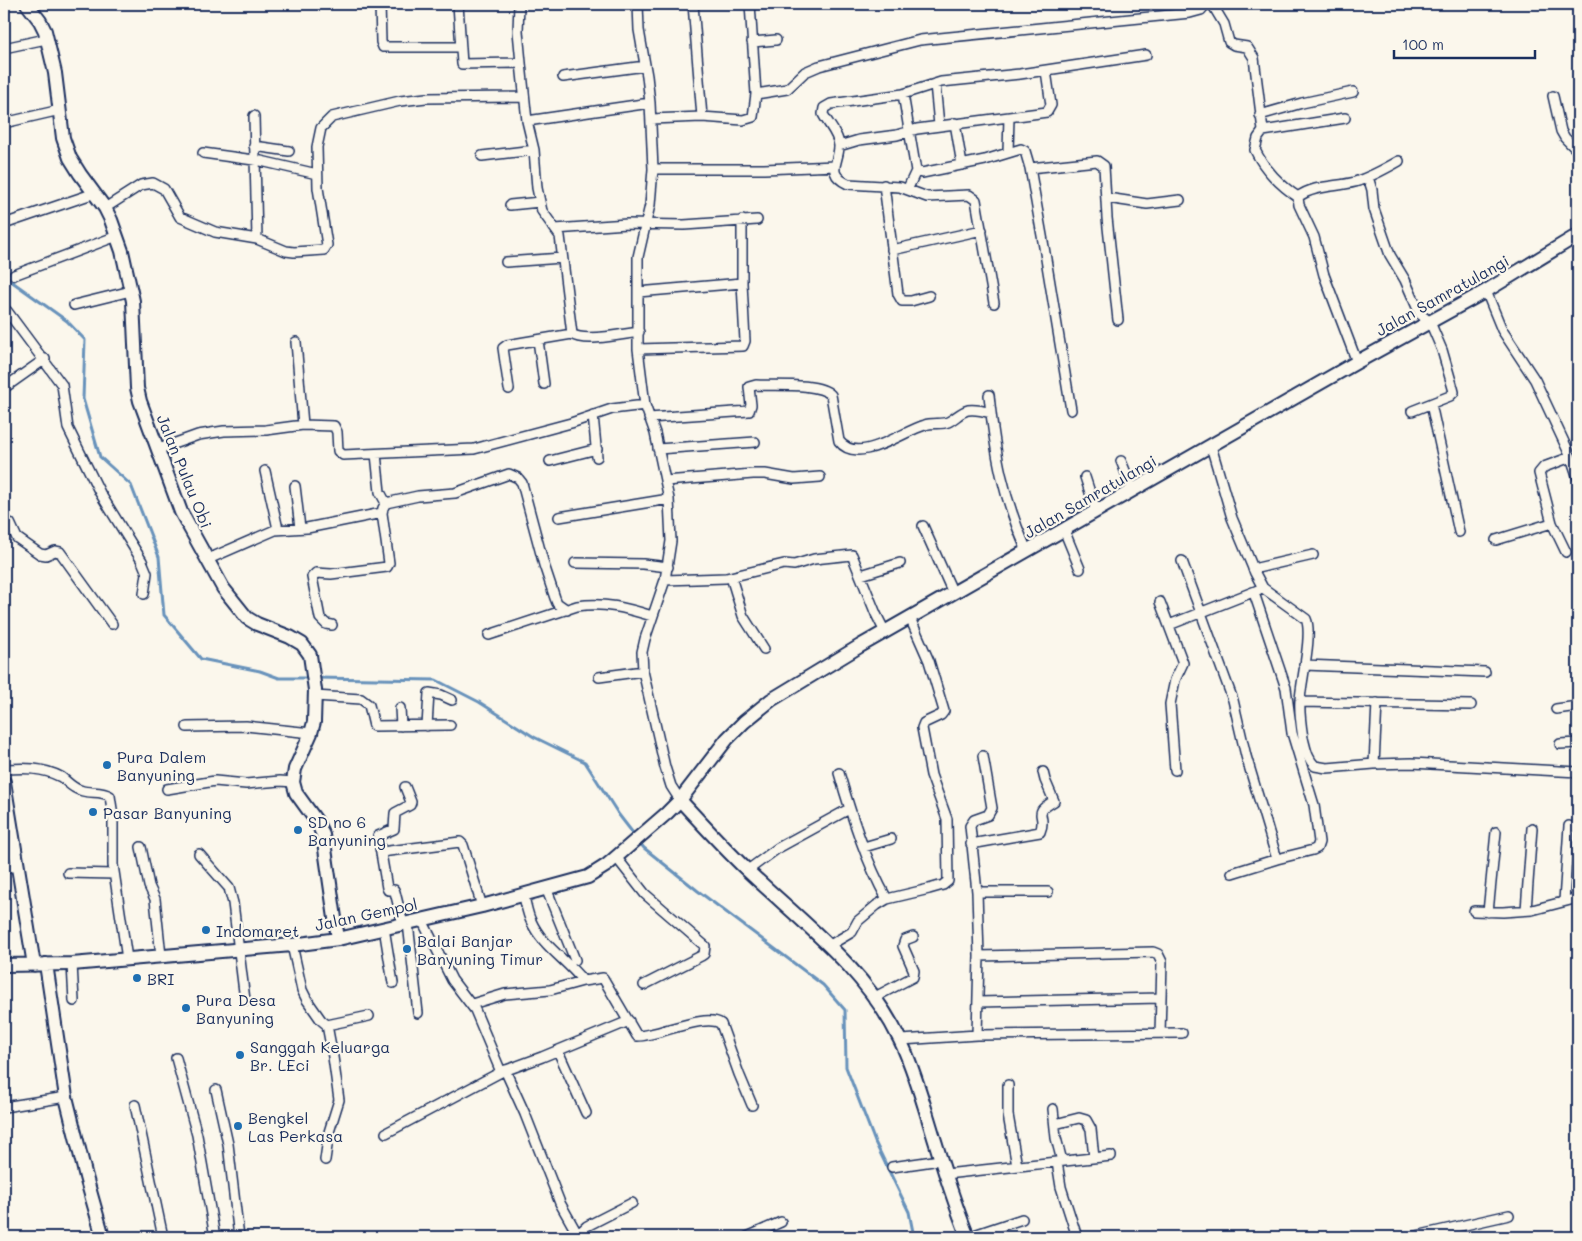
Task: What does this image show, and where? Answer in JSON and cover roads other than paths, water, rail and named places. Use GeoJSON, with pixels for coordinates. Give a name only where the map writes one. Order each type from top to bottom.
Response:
{"type":"FeatureCollection","features":[{"type":"Feature","properties":{"kind":"street","name":"Jalan Pulau Obi"},"geometry":{"type":"LineString","coordinates":[[27,4],[40,22],[56,73],[63,138],[70,158],[105,208],[116,236],[133,302],[136,333],[137,388],[181,512],[223,588],[247,618],[302,644],[310,655],[315,693],[314,717],[311,733],[295,770],[293,782]]}},
{"type":"Feature","properties":{"kind":"street"},"geometry":{"type":"LineString","coordinates":[[380,4],[381,42],[383,47],[460,47]]}},
{"type":"Feature","properties":{"kind":"street"},"geometry":{"type":"LineString","coordinates":[[458,4],[461,62],[464,64],[521,63]]}},
{"type":"Feature","properties":{"kind":"street"},"geometry":{"type":"LineString","coordinates":[[519,4],[518,31],[524,97],[527,121],[534,150],[537,188],[542,211],[560,236],[572,334]]}},
{"type":"Feature","properties":{"kind":"street"},"geometry":{"type":"LineString","coordinates":[[638,4],[650,103],[654,169],[651,200],[638,257],[638,349],[645,405],[658,449],[668,498],[671,540],[666,580],[652,616],[642,652],[643,671],[671,786],[680,800],[748,870],[830,945],[875,998],[901,1040],[917,1084],[940,1160],[968,1237],[1022,1219]]}},
{"type":"Feature","properties":{"kind":"street"},"geometry":{"type":"LineString","coordinates":[[692,4],[702,117]]}},
{"type":"Feature","properties":{"kind":"street"},"geometry":{"type":"LineString","coordinates":[[651,119],[702,117],[748,120],[753,117],[756,94],[750,4]]}},
{"type":"Feature","properties":{"kind":"street"},"geometry":{"type":"LineString","coordinates":[[756,94],[787,89],[805,72],[819,66],[913,41],[1190,13],[1201,10],[1206,4]]}},
{"type":"Feature","properties":{"kind":"street"},"geometry":{"type":"LineString","coordinates":[[1212,4],[1224,24],[1230,42],[1234,45],[1247,47],[1254,58],[1263,131]]}},
{"type":"Feature","properties":{"kind":"street"},"geometry":{"type":"LineString","coordinates":[[4,48],[46,39]]}},
{"type":"Feature","properties":{"kind":"street"},"geometry":{"type":"LineString","coordinates":[[752,42],[776,40]]}},
{"type":"Feature","properties":{"kind":"street"},"geometry":{"type":"LineString","coordinates":[[994,303],[976,200],[973,197],[962,195],[927,197],[919,195],[908,188],[884,185],[848,184],[836,174],[835,166],[839,146],[822,111],[826,105],[903,94],[935,84],[1146,55]]}},
{"type":"Feature","properties":{"kind":"street"},"geometry":{"type":"LineString","coordinates":[[563,77],[645,66]]}},
{"type":"Feature","properties":{"kind":"street"},"geometry":{"type":"LineString","coordinates":[[839,146],[859,140],[897,135],[910,130],[939,125],[1009,118],[1049,110],[1051,105],[1046,70]]}},
{"type":"Feature","properties":{"kind":"street"},"geometry":{"type":"LineString","coordinates":[[935,84],[939,125]]}},
{"type":"Feature","properties":{"kind":"street"},"geometry":{"type":"LineString","coordinates":[[1260,115],[1302,103],[1353,92]]}},
{"type":"Feature","properties":{"kind":"street"},"geometry":{"type":"LineString","coordinates":[[903,94],[916,172],[908,188]]}},
{"type":"Feature","properties":{"kind":"street"},"geometry":{"type":"LineString","coordinates":[[1553,96],[1561,131],[1578,151]]}},
{"type":"Feature","properties":{"kind":"street"},"geometry":{"type":"LineString","coordinates":[[105,208],[141,185],[148,182],[153,183],[164,189],[177,214],[183,219],[215,232],[257,239],[286,251],[319,251],[326,248],[327,245],[317,174],[318,134],[323,124],[339,114],[400,101],[524,97]]}},
{"type":"Feature","properties":{"kind":"street"},"geometry":{"type":"LineString","coordinates":[[527,121],[650,103]]}},
{"type":"Feature","properties":{"kind":"street"},"geometry":{"type":"LineString","coordinates":[[4,123],[60,110]]}},
{"type":"Feature","properties":{"kind":"street"},"geometry":{"type":"LineString","coordinates":[[254,116],[257,239]]}},
{"type":"Feature","properties":{"kind":"street"},"geometry":{"type":"LineString","coordinates":[[1008,152],[1009,118]]}},
{"type":"Feature","properties":{"kind":"street"},"geometry":{"type":"LineString","coordinates":[[1345,118],[1263,131],[1258,138],[1255,150],[1282,185],[1298,197],[1299,204],[1314,237],[1324,275],[1357,362]]}},
{"type":"Feature","properties":{"kind":"street"},"geometry":{"type":"LineString","coordinates":[[955,123],[962,165]]}},
{"type":"Feature","properties":{"kind":"street"},"geometry":{"type":"LineString","coordinates":[[254,146],[288,151]]}},
{"type":"Feature","properties":{"kind":"street"},"geometry":{"type":"LineString","coordinates":[[482,156],[534,150]]}},
{"type":"Feature","properties":{"kind":"street"},"geometry":{"type":"LineString","coordinates":[[916,172],[962,165],[1008,152],[1023,150],[1026,153],[1071,410]]}},
{"type":"Feature","properties":{"kind":"street"},"geometry":{"type":"LineString","coordinates":[[203,152],[254,160],[317,174]]}},
{"type":"Feature","properties":{"kind":"street"},"geometry":{"type":"LineString","coordinates":[[1298,197],[1307,191],[1351,183],[1368,177],[1399,161]]}},
{"type":"Feature","properties":{"kind":"street"},"geometry":{"type":"LineString","coordinates":[[1030,168],[1100,162],[1104,166],[1107,218],[1118,320]]}},
{"type":"Feature","properties":{"kind":"street"},"geometry":{"type":"LineString","coordinates":[[654,169],[764,169],[835,166]]}},
{"type":"Feature","properties":{"kind":"street"},"geometry":{"type":"LineString","coordinates":[[1368,177],[1374,208],[1390,255],[1405,280],[1420,314],[1430,322],[1442,350],[1454,392],[1450,396],[1412,411]]}},
{"type":"Feature","properties":{"kind":"street"},"geometry":{"type":"LineString","coordinates":[[884,185],[899,298],[906,302],[929,296]]}},
{"type":"Feature","properties":{"kind":"street"},"geometry":{"type":"LineString","coordinates":[[4,224],[95,193]]}},
{"type":"Feature","properties":{"kind":"street"},"geometry":{"type":"LineString","coordinates":[[1106,198],[1147,204],[1180,200]]}},
{"type":"Feature","properties":{"kind":"street"},"geometry":{"type":"LineString","coordinates":[[510,204],[540,202]]}},
{"type":"Feature","properties":{"kind":"street"},"geometry":{"type":"LineString","coordinates":[[638,349],[743,346],[745,341],[742,283],[742,220]]}},
{"type":"Feature","properties":{"kind":"street"},"geometry":{"type":"LineString","coordinates":[[555,229],[627,224],[684,225],[758,220]]}},
{"type":"Feature","properties":{"kind":"street"},"geometry":{"type":"LineString","coordinates":[[892,250],[982,230]]}},
{"type":"Feature","properties":{"kind":"street"},"geometry":{"type":"LineString","coordinates":[[14,274],[116,236]]}},
{"type":"Feature","properties":{"kind":"street","name":"Jalan Samratulangi"},"geometry":{"type":"LineString","coordinates":[[652,826],[680,800],[720,747],[744,722],[771,700],[822,668],[1357,362],[1486,291],[1578,236]]}},
{"type":"Feature","properties":{"kind":"street"},"geometry":{"type":"LineString","coordinates":[[506,262],[562,258]]}},
{"type":"Feature","properties":{"kind":"street"},"geometry":{"type":"LineString","coordinates":[[638,292],[742,283]]}},
{"type":"Feature","properties":{"kind":"street"},"geometry":{"type":"LineString","coordinates":[[74,305],[131,291]]}},
{"type":"Feature","properties":{"kind":"street"},"geometry":{"type":"LineString","coordinates":[[1486,291],[1502,330],[1535,380],[1571,457],[1578,478]]}},
{"type":"Feature","properties":{"kind":"street"},"geometry":{"type":"LineString","coordinates":[[7,310],[62,384],[68,428],[100,493],[142,561],[147,573],[144,594]]}},
{"type":"Feature","properties":{"kind":"street"},"geometry":{"type":"LineString","coordinates":[[508,389],[504,346],[572,334],[579,338],[589,338],[638,332]]}},
{"type":"Feature","properties":{"kind":"street"},"geometry":{"type":"LineString","coordinates":[[538,340],[544,384]]}},
{"type":"Feature","properties":{"kind":"street"},"geometry":{"type":"LineString","coordinates":[[296,342],[303,425]]}},
{"type":"Feature","properties":{"kind":"street"},"geometry":{"type":"LineString","coordinates":[[4,388],[45,359]]}},
{"type":"Feature","properties":{"kind":"street"},"geometry":{"type":"LineString","coordinates":[[649,418],[749,411],[751,405],[749,387],[756,385],[815,387],[831,394],[839,441],[842,446],[863,450],[873,448],[925,425],[949,421],[963,412],[975,410],[991,413]]}},
{"type":"Feature","properties":{"kind":"street"},"geometry":{"type":"LineString","coordinates":[[989,395],[1001,480],[1014,523],[1027,552]]}},
{"type":"Feature","properties":{"kind":"street"},"geometry":{"type":"LineString","coordinates":[[1430,404],[1459,532]]}},
{"type":"Feature","properties":{"kind":"street"},"geometry":{"type":"LineString","coordinates":[[159,449],[210,433],[266,430],[303,425],[334,426],[337,432],[338,451],[343,455],[474,449],[612,409],[645,405]]}},
{"type":"Feature","properties":{"kind":"street"},"geometry":{"type":"LineString","coordinates":[[550,461],[597,453],[593,415]]}},
{"type":"Feature","properties":{"kind":"street"},"geometry":{"type":"LineString","coordinates":[[658,449],[755,442]]}},
{"type":"Feature","properties":{"kind":"street"},"geometry":{"type":"LineString","coordinates":[[1211,446],[1232,518],[1263,588],[1306,619],[1308,624],[1308,642],[1300,702],[1300,719],[1307,754],[1315,766],[1327,768],[1374,764],[1458,764],[1578,772]]}},
{"type":"Feature","properties":{"kind":"street"},"geometry":{"type":"LineString","coordinates":[[376,454],[380,492],[386,503]]}},
{"type":"Feature","properties":{"kind":"street"},"geometry":{"type":"LineString","coordinates":[[1566,552],[1552,523],[1539,473],[1544,467],[1571,457]]}},
{"type":"Feature","properties":{"kind":"street"},"geometry":{"type":"LineString","coordinates":[[1121,461],[1133,490]]}},
{"type":"Feature","properties":{"kind":"street"},"geometry":{"type":"LineString","coordinates":[[265,471],[278,529]]}},
{"type":"Feature","properties":{"kind":"street"},"geometry":{"type":"LineString","coordinates":[[332,625],[326,624],[320,618],[312,577],[316,574],[387,568],[389,562],[382,514],[386,503],[418,496],[455,493],[509,474],[518,478],[522,483],[555,598],[557,603],[567,610]]}},
{"type":"Feature","properties":{"kind":"street"},"geometry":{"type":"LineString","coordinates":[[665,481],[752,474],[765,474],[794,479],[820,477]]}},
{"type":"Feature","properties":{"kind":"street"},"geometry":{"type":"LineString","coordinates":[[1085,477],[1096,511]]}},
{"type":"Feature","properties":{"kind":"street"},"geometry":{"type":"LineString","coordinates":[[295,486],[300,528]]}},
{"type":"Feature","properties":{"kind":"street"},"geometry":{"type":"LineString","coordinates":[[559,516],[668,498]]}},
{"type":"Feature","properties":{"kind":"street"},"geometry":{"type":"LineString","coordinates":[[206,560],[278,529],[300,528],[382,514]]}},
{"type":"Feature","properties":{"kind":"street"},"geometry":{"type":"LineString","coordinates":[[4,520],[10,524],[17,538],[40,554],[46,555],[55,550],[60,552],[112,624]]}},
{"type":"Feature","properties":{"kind":"street"},"geometry":{"type":"LineString","coordinates":[[1496,540],[1552,523]]}},
{"type":"Feature","properties":{"kind":"street"},"geometry":{"type":"LineString","coordinates":[[924,526],[953,593]]}},
{"type":"Feature","properties":{"kind":"street"},"geometry":{"type":"LineString","coordinates":[[1064,530],[1080,569]]}},
{"type":"Feature","properties":{"kind":"street"},"geometry":{"type":"LineString","coordinates":[[666,580],[731,577],[784,564],[790,566],[814,559],[851,555],[854,556],[876,614],[886,632]]}},
{"type":"Feature","properties":{"kind":"street"},"geometry":{"type":"LineString","coordinates":[[1253,569],[1313,555]]}},
{"type":"Feature","properties":{"kind":"street"},"geometry":{"type":"LineString","coordinates":[[1182,561],[1233,700],[1246,756],[1278,859]]}},
{"type":"Feature","properties":{"kind":"street"},"geometry":{"type":"LineString","coordinates":[[861,575],[900,562]]}},
{"type":"Feature","properties":{"kind":"street"},"geometry":{"type":"LineString","coordinates":[[575,563],[643,564],[668,567]]}},
{"type":"Feature","properties":{"kind":"street"},"geometry":{"type":"LineString","coordinates":[[731,577],[743,616],[764,650]]}},
{"type":"Feature","properties":{"kind":"street"},"geometry":{"type":"LineString","coordinates":[[1170,625],[1263,588]]}},
{"type":"Feature","properties":{"kind":"street"},"geometry":{"type":"LineString","coordinates":[[1232,873],[1313,850],[1317,848],[1319,842],[1314,805],[1292,733],[1286,688],[1254,593]]}},
{"type":"Feature","properties":{"kind":"street"},"geometry":{"type":"LineString","coordinates":[[1160,602],[1183,663],[1175,680],[1170,704],[1175,770]]}},
{"type":"Feature","properties":{"kind":"street"},"geometry":{"type":"LineString","coordinates":[[489,635],[577,606],[616,605],[652,616]]}},
{"type":"Feature","properties":{"kind":"street"},"geometry":{"type":"LineString","coordinates":[[830,945],[852,932],[858,921],[887,899],[906,896],[943,885],[948,878],[947,819],[931,775],[922,728],[924,723],[941,715],[944,711],[929,661],[910,618]]}},
{"type":"Feature","properties":{"kind":"street"},"geometry":{"type":"LineString","coordinates":[[1304,665],[1485,672]]}},
{"type":"Feature","properties":{"kind":"street"},"geometry":{"type":"LineString","coordinates":[[599,677],[643,671]]}},
{"type":"Feature","properties":{"kind":"street"},"geometry":{"type":"LineString","coordinates":[[315,693],[361,699],[369,705],[374,726],[450,725]]}},
{"type":"Feature","properties":{"kind":"street"},"geometry":{"type":"LineString","coordinates":[[427,726],[429,693],[441,695],[452,700]]}},
{"type":"Feature","properties":{"kind":"street"},"geometry":{"type":"LineString","coordinates":[[1300,702],[1471,704]]}},
{"type":"Feature","properties":{"kind":"street"},"geometry":{"type":"LineString","coordinates":[[1374,764],[1377,703]]}},
{"type":"Feature","properties":{"kind":"street"},"geometry":{"type":"LineString","coordinates":[[1556,709],[1578,706]]}},
{"type":"Feature","properties":{"kind":"street"},"geometry":{"type":"LineString","coordinates":[[400,708],[401,726]]}},
{"type":"Feature","properties":{"kind":"street"},"geometry":{"type":"LineString","coordinates":[[187,726],[246,726],[311,733]]}},
{"type":"Feature","properties":{"kind":"street"},"geometry":{"type":"LineString","coordinates":[[1560,744],[1578,743]]}},
{"type":"Feature","properties":{"kind":"street"},"geometry":{"type":"LineString","coordinates":[[978,1035],[979,956],[977,892],[970,826],[971,822],[988,815],[992,808],[984,756]]}},
{"type":"Feature","properties":{"kind":"street"},"geometry":{"type":"LineString","coordinates":[[4,769],[44,770],[61,777],[78,790],[110,796],[113,816],[114,874],[127,959]]}},
{"type":"Feature","properties":{"kind":"street"},"geometry":{"type":"LineString","coordinates":[[971,844],[1040,832],[1042,827],[1041,809],[1054,801],[1043,772]]}},
{"type":"Feature","properties":{"kind":"street"},"geometry":{"type":"LineString","coordinates":[[839,773],[877,882],[887,899]]}},
{"type":"Feature","properties":{"kind":"street"},"geometry":{"type":"LineString","coordinates":[[167,789],[215,782],[246,784],[280,781],[293,782],[296,794],[323,835],[338,939]]}},
{"type":"Feature","properties":{"kind":"street"},"geometry":{"type":"LineString","coordinates":[[4,782],[18,866],[40,964],[66,1097],[103,1237]]}},
{"type":"Feature","properties":{"kind":"street"},"geometry":{"type":"LineString","coordinates":[[405,787],[410,805],[395,813],[394,829],[379,835],[386,888],[396,892],[405,923],[418,1013]]}},
{"type":"Feature","properties":{"kind":"street"},"geometry":{"type":"LineString","coordinates":[[748,870],[778,848],[850,809]]}},
{"type":"Feature","properties":{"kind":"street","name":"Jalan Gempol"},"geometry":{"type":"LineString","coordinates":[[4,965],[72,964],[239,950],[338,939],[482,906],[588,877],[616,857],[652,826]]}},
{"type":"Feature","properties":{"kind":"street"},"geometry":{"type":"LineString","coordinates":[[1564,901],[1569,826]]}},
{"type":"Feature","properties":{"kind":"street"},"geometry":{"type":"LineString","coordinates":[[1526,910],[1532,828]]}},
{"type":"Feature","properties":{"kind":"street"},"geometry":{"type":"LineString","coordinates":[[1488,912],[1496,832]]}},
{"type":"Feature","properties":{"kind":"street"},"geometry":{"type":"LineString","coordinates":[[864,847],[891,839]]}},
{"type":"Feature","properties":{"kind":"street"},"geometry":{"type":"LineString","coordinates":[[381,852],[460,842],[463,845],[482,906]]}},
{"type":"Feature","properties":{"kind":"street"},"geometry":{"type":"LineString","coordinates":[[141,848],[149,886],[155,899],[161,956]]}},
{"type":"Feature","properties":{"kind":"street"},"geometry":{"type":"LineString","coordinates":[[198,854],[229,888],[245,1000]]}},
{"type":"Feature","properties":{"kind":"street"},"geometry":{"type":"LineString","coordinates":[[616,857],[645,894],[705,946],[704,954],[701,956],[644,985]]}},
{"type":"Feature","properties":{"kind":"street"},"geometry":{"type":"LineString","coordinates":[[4,868],[18,866]]}},
{"type":"Feature","properties":{"kind":"street"},"geometry":{"type":"LineString","coordinates":[[68,873],[114,874]]}},
{"type":"Feature","properties":{"kind":"street"},"geometry":{"type":"LineString","coordinates":[[546,888],[575,960]]}},
{"type":"Feature","properties":{"kind":"street"},"geometry":{"type":"LineString","coordinates":[[977,892],[1048,892]]}},
{"type":"Feature","properties":{"kind":"street"},"geometry":{"type":"LineString","coordinates":[[523,894],[530,919],[538,932],[547,944],[584,981]]}},
{"type":"Feature","properties":{"kind":"street"},"geometry":{"type":"LineString","coordinates":[[1474,911],[1526,910],[1578,898]]}},
{"type":"Feature","properties":{"kind":"street"},"geometry":{"type":"LineString","coordinates":[[422,920],[452,980],[472,1004],[503,1071],[526,1114],[560,1203],[578,1236],[586,1226],[632,1203]]}},
{"type":"Feature","properties":{"kind":"street"},"geometry":{"type":"LineString","coordinates":[[384,928],[393,983]]}},
{"type":"Feature","properties":{"kind":"street"},"geometry":{"type":"LineString","coordinates":[[875,998],[913,977],[914,971],[903,946],[905,940],[913,937]]}},
{"type":"Feature","properties":{"kind":"street"},"geometry":{"type":"LineString","coordinates":[[292,945],[302,990],[316,1013],[327,1026],[339,1094],[338,1107],[329,1132],[325,1160]]}},
{"type":"Feature","properties":{"kind":"street"},"geometry":{"type":"LineString","coordinates":[[979,956],[1153,952],[1158,954],[1162,962],[1160,1033]]}},
{"type":"Feature","properties":{"kind":"street"},"geometry":{"type":"LineString","coordinates":[[72,964],[74,1001]]}},
{"type":"Feature","properties":{"kind":"street"},"geometry":{"type":"LineString","coordinates":[[472,1004],[505,994],[550,990],[603,978],[606,980],[635,1034],[640,1036],[708,1021],[721,1024],[752,1105]]}},
{"type":"Feature","properties":{"kind":"street"},"geometry":{"type":"LineString","coordinates":[[979,1002],[1161,998]]}},
{"type":"Feature","properties":{"kind":"street"},"geometry":{"type":"LineString","coordinates":[[327,1026],[369,1016]]}},
{"type":"Feature","properties":{"kind":"street"},"geometry":{"type":"LineString","coordinates":[[386,1133],[503,1071],[629,1022]]}},
{"type":"Feature","properties":{"kind":"street"},"geometry":{"type":"LineString","coordinates":[[901,1040],[978,1035],[1182,1033]]}},
{"type":"Feature","properties":{"kind":"street"},"geometry":{"type":"LineString","coordinates":[[558,1051],[586,1113]]}},
{"type":"Feature","properties":{"kind":"street"},"geometry":{"type":"LineString","coordinates":[[176,1058],[197,1135],[216,1237]]}},
{"type":"Feature","properties":{"kind":"street"},"geometry":{"type":"LineString","coordinates":[[1008,1085],[1008,1115],[1017,1166]]}},
{"type":"Feature","properties":{"kind":"street"},"geometry":{"type":"LineString","coordinates":[[216,1090],[228,1144],[239,1237]]}},
{"type":"Feature","properties":{"kind":"street"},"geometry":{"type":"LineString","coordinates":[[4,1107],[66,1097]]}},
{"type":"Feature","properties":{"kind":"street"},"geometry":{"type":"LineString","coordinates":[[135,1105],[163,1237]]}},
{"type":"Feature","properties":{"kind":"street"},"geometry":{"type":"LineString","coordinates":[[1053,1108],[1060,1162],[1061,1187],[1077,1237]]}},
{"type":"Feature","properties":{"kind":"street"},"geometry":{"type":"LineString","coordinates":[[1055,1124],[1079,1118],[1086,1120],[1091,1128],[1094,1158]]}},
{"type":"Feature","properties":{"kind":"street"},"geometry":{"type":"LineString","coordinates":[[946,1174],[1110,1156]]}},
{"type":"Feature","properties":{"kind":"street"},"geometry":{"type":"LineString","coordinates":[[892,1167],[940,1160]]}},
{"type":"Feature","properties":{"kind":"street"},"geometry":{"type":"LineString","coordinates":[[1412,1237],[1509,1215]]}},
{"type":"Feature","properties":{"kind":"street"},"geometry":{"type":"LineString","coordinates":[[746,1237],[781,1222]]}},
{"type":"Feature","properties":{"kind":"waterway"},"geometry":{"type":"LineString","coordinates":[[4,276],[67,321],[85,340],[83,399],[100,457],[131,485],[159,557],[164,615],[201,659],[260,671],[279,678],[310,678]]}},
{"type":"Feature","properties":{"kind":"waterway"},"geometry":{"type":"LineString","coordinates":[[316,678],[436,680],[479,702],[534,737],[585,762],[619,815],[636,837]]}},
{"type":"Feature","properties":{"kind":"waterway"},"geometry":{"type":"LineString","coordinates":[[639,842],[698,891],[823,985],[845,1010],[846,1067],[875,1142],[909,1212],[914,1237]]}},
{"type":"Feature","properties":{"kind":"place","name":"Pura Dalem Banyuning"},"geometry":{"type":"Point","coordinates":[107,765]}},
{"type":"Feature","properties":{"kind":"place","name":"Pasar Banyuning"},"geometry":{"type":"Point","coordinates":[93,812]}},
{"type":"Feature","properties":{"kind":"place","name":"SD no 6 Banyuning"},"geometry":{"type":"Point","coordinates":[298,830]}},
{"type":"Feature","properties":{"kind":"place","name":"Indomaret"},"geometry":{"type":"Point","coordinates":[206,930]}},
{"type":"Feature","properties":{"kind":"place","name":"Balai Banjar Banyuning Timur"},"geometry":{"type":"Point","coordinates":[407,949]}},
{"type":"Feature","properties":{"kind":"place","name":"BRI"},"geometry":{"type":"Point","coordinates":[137,978]}},
{"type":"Feature","properties":{"kind":"place","name":"Pura Desa Banyuning"},"geometry":{"type":"Point","coordinates":[186,1008]}},
{"type":"Feature","properties":{"kind":"place","name":"Sanggah Keluarga Br. LEci"},"geometry":{"type":"Point","coordinates":[240,1055]}},
{"type":"Feature","properties":{"kind":"place","name":"Bengkel Las Perkasa"},"geometry":{"type":"Point","coordinates":[238,1126]}}]}
